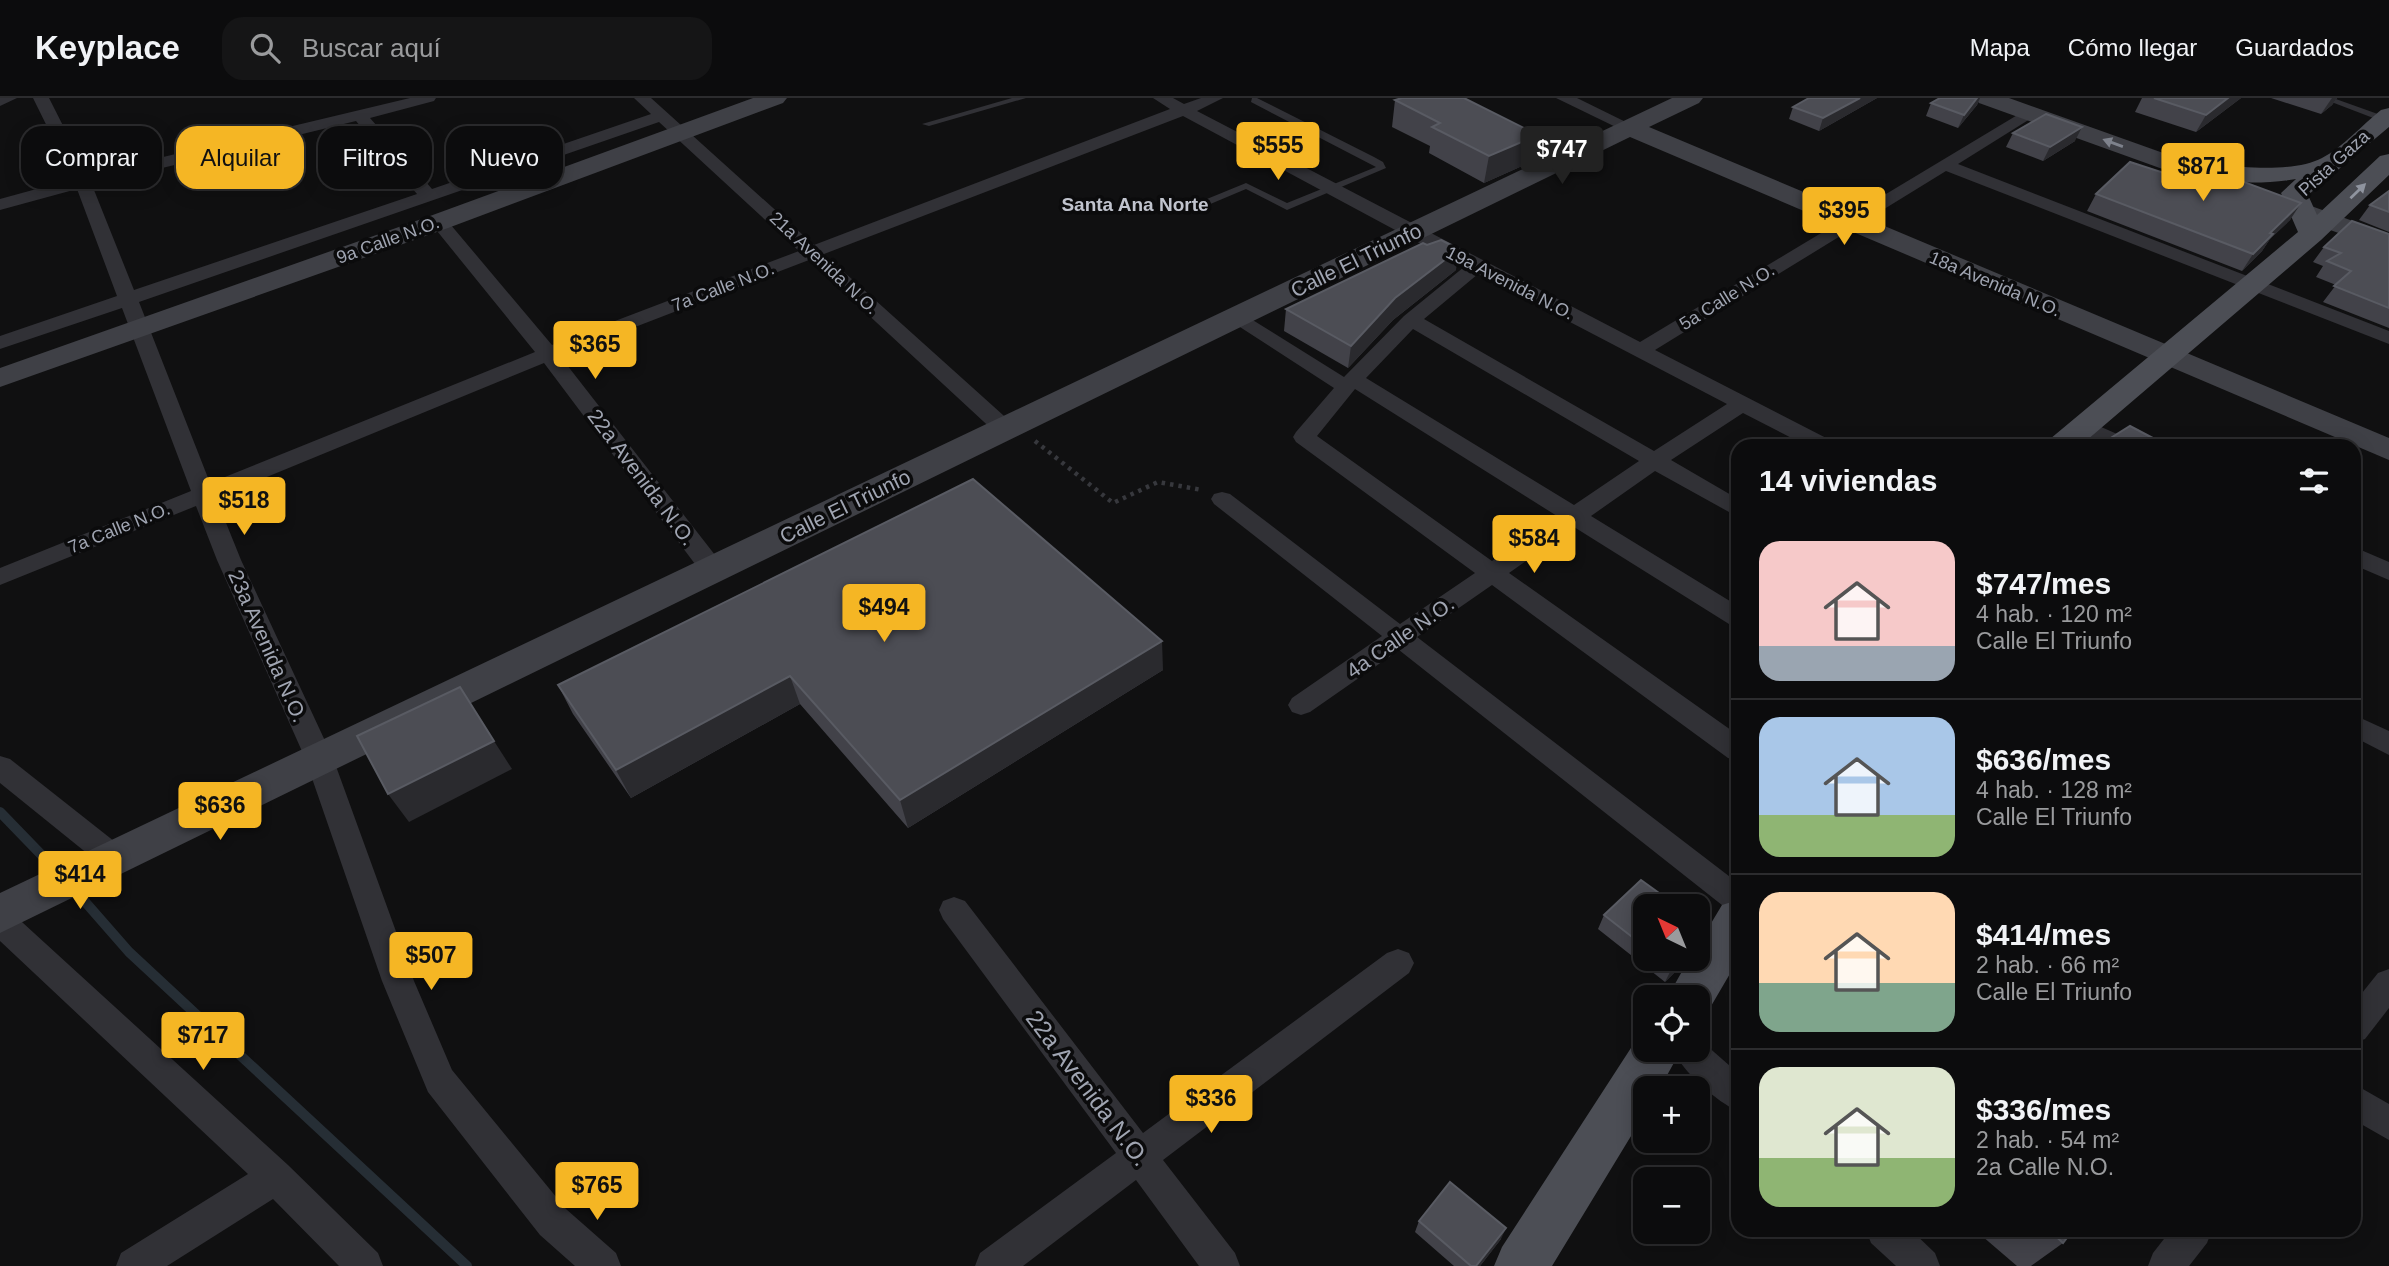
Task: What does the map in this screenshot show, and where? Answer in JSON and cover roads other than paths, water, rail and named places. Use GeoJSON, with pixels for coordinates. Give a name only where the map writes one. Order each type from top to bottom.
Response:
{"type":"FeatureCollection","features":[{"type":"Feature","properties":{"kind":"main road","name":"Pista Gaza"},"geometry":{"type":"LineString","coordinates":[[2387,118],[2326,165],[2294,194],[2313,222],[2389,161]]}},
{"type":"Feature","properties":{"kind":"main road"},"geometry":{"type":"LineString","coordinates":[[2177,166],[2246,177],[2288,174],[2326,165]]}},
{"type":"Feature","properties":{"kind":"main road"},"geometry":{"type":"LineString","coordinates":[[2073,436],[2165,356],[2253,285],[2313,222]]}},
{"type":"Feature","properties":{"kind":"main road"},"geometry":{"type":"LineString","coordinates":[[1698,985],[1731,931]]}},
{"type":"Feature","properties":{"kind":"main road"},"geometry":{"type":"LineString","coordinates":[[1521,1266],[1649,1062]]}},
{"type":"Feature","properties":{"kind":"street"},"geometry":{"type":"LineString","coordinates":[[0,100],[9,98]]}},
{"type":"Feature","properties":{"kind":"street","name":"23a Avenida N.O."},"geometry":{"type":"LineString","coordinates":[[41,98],[55,126]]}},
{"type":"Feature","properties":{"kind":"street"},"geometry":{"type":"LineString","coordinates":[[162,162],[361,117],[428,98]]}},
{"type":"Feature","properties":{"kind":"street","name":"21a Avenida N.O."},"geometry":{"type":"LineString","coordinates":[[642,98],[1010,427]]}},
{"type":"Feature","properties":{"kind":"street","name":"9a Calle N.O."},"geometry":{"type":"LineString","coordinates":[[0,379],[775,98]]}},
{"type":"Feature","properties":{"kind":"street","name":"19a Avenida N.O."},"geometry":{"type":"LineString","coordinates":[[1161,98],[1412,233],[1810,439]]}},
{"type":"Feature","properties":{"kind":"street","name":"7a Calle N.O."},"geometry":{"type":"LineString","coordinates":[[0,577],[548,354],[1215,98]]}},
{"type":"Feature","properties":{"kind":"street","name":"18a Avenida N.O."},"geometry":{"type":"LineString","coordinates":[[1564,98],[1849,222],[2389,450]]}},
{"type":"Feature","properties":{"kind":"street","name":"Calle El Triunfo"},"geometry":{"type":"LineString","coordinates":[[0,915],[319,758],[1691,98]]}},
{"type":"Feature","properties":{"kind":"street"},"geometry":{"type":"LineString","coordinates":[[1987,98],[2177,166],[2313,222],[2389,243]]}},
{"type":"Feature","properties":{"kind":"street","name":"5a Calle N.O."},"geometry":{"type":"LineString","coordinates":[[1640,351],[2029,113]]}},
{"type":"Feature","properties":{"kind":"street"},"geometry":{"type":"LineString","coordinates":[[0,343],[662,116]]}},
{"type":"Feature","properties":{"kind":"street"},"geometry":{"type":"LineString","coordinates":[[361,117],[429,197]]}},
{"type":"Feature","properties":{"kind":"street"},"geometry":{"type":"LineString","coordinates":[[1945,165],[2389,338]]}},
{"type":"Feature","properties":{"kind":"street"},"geometry":{"type":"LineString","coordinates":[[0,205],[52,189]]}},
{"type":"Feature","properties":{"kind":"street","name":"23a Avenida N.O."},"geometry":{"type":"LineString","coordinates":[[85,189],[137,329],[229,560],[319,758],[398,981],[440,1081],[553,1222],[603,1266]]}},
{"type":"Feature","properties":{"kind":"street","name":"22a Avenida N.O."},"geometry":{"type":"LineString","coordinates":[[439,222],[548,354],[713,570]]}},
{"type":"Feature","properties":{"kind":"street"},"geometry":{"type":"LineString","coordinates":[[1476,266],[1411,320],[1350,383],[1304,437],[1731,745]]}},
{"type":"Feature","properties":{"kind":"street"},"geometry":{"type":"LineString","coordinates":[[1236,318],[1574,516],[1731,614]]}},
{"type":"Feature","properties":{"kind":"street"},"geometry":{"type":"LineString","coordinates":[[1411,320],[1731,505]]}},
{"type":"Feature","properties":{"kind":"street","name":"4a Calle N.O."},"geometry":{"type":"LineString","coordinates":[[1301,705],[1654,461],[1742,404]]}},
{"type":"Feature","properties":{"kind":"street"},"geometry":{"type":"LineString","coordinates":[[1222,499],[1731,895]]}},
{"type":"Feature","properties":{"kind":"street"},"geometry":{"type":"LineString","coordinates":[[2361,558],[2389,572]]}},
{"type":"Feature","properties":{"kind":"street"},"geometry":{"type":"LineString","coordinates":[[2361,729],[2389,744]]}},
{"type":"Feature","properties":{"kind":"street"},"geometry":{"type":"LineString","coordinates":[[0,767],[103,864]]}},
{"type":"Feature","properties":{"kind":"street","name":"22a Avenida N.O."},"geometry":{"type":"LineString","coordinates":[[954,910],[1222,1266]]}},
{"type":"Feature","properties":{"kind":"street"},"geometry":{"type":"LineString","coordinates":[[0,921],[276,1177],[365,1266]]}},
{"type":"Feature","properties":{"kind":"street"},"geometry":{"type":"LineString","coordinates":[[993,1266],[1398,963]]}},
{"type":"Feature","properties":{"kind":"street"},"geometry":{"type":"LineString","coordinates":[[2361,1019],[2389,983]]}},
{"type":"Feature","properties":{"kind":"street"},"geometry":{"type":"LineString","coordinates":[[1702,1062],[1731,1089]]}},
{"type":"Feature","properties":{"kind":"street"},"geometry":{"type":"LineString","coordinates":[[2361,1105],[2389,1124]]}},
{"type":"Feature","properties":{"kind":"street"},"geometry":{"type":"LineString","coordinates":[[134,1266],[276,1177]]}},
{"type":"Feature","properties":{"kind":"street"},"geometry":{"type":"LineString","coordinates":[[1891,1237],[1922,1266]]}},
{"type":"Feature","properties":{"kind":"street"},"geometry":{"type":"LineString","coordinates":[[2166,1266],[2189,1237]]}},
{"type":"Feature","properties":{"kind":"lane"},"geometry":{"type":"LineString","coordinates":[[926,124],[1022,98]]}},
{"type":"Feature","properties":{"kind":"lane"},"geometry":{"type":"LineString","coordinates":[[2325,98],[2387,118]]}},
{"type":"Feature","properties":{"kind":"lane"},"geometry":{"type":"LineString","coordinates":[[1205,203],[1247,186],[1287,207],[1381,168],[1380,164],[1254,100]]}},
{"type":"Feature","properties":{"kind":"waterway"},"geometry":{"type":"LineString","coordinates":[[0,812],[59,873]]}},
{"type":"Feature","properties":{"kind":"waterway"},"geometry":{"type":"LineString","coordinates":[[73,888],[129,952],[467,1266]]}},
{"type":"Feature","properties":{"kind":"district","name":"Santa Ana Norte"},"geometry":{"type":"Point","coordinates":[1135,204]}}]}
